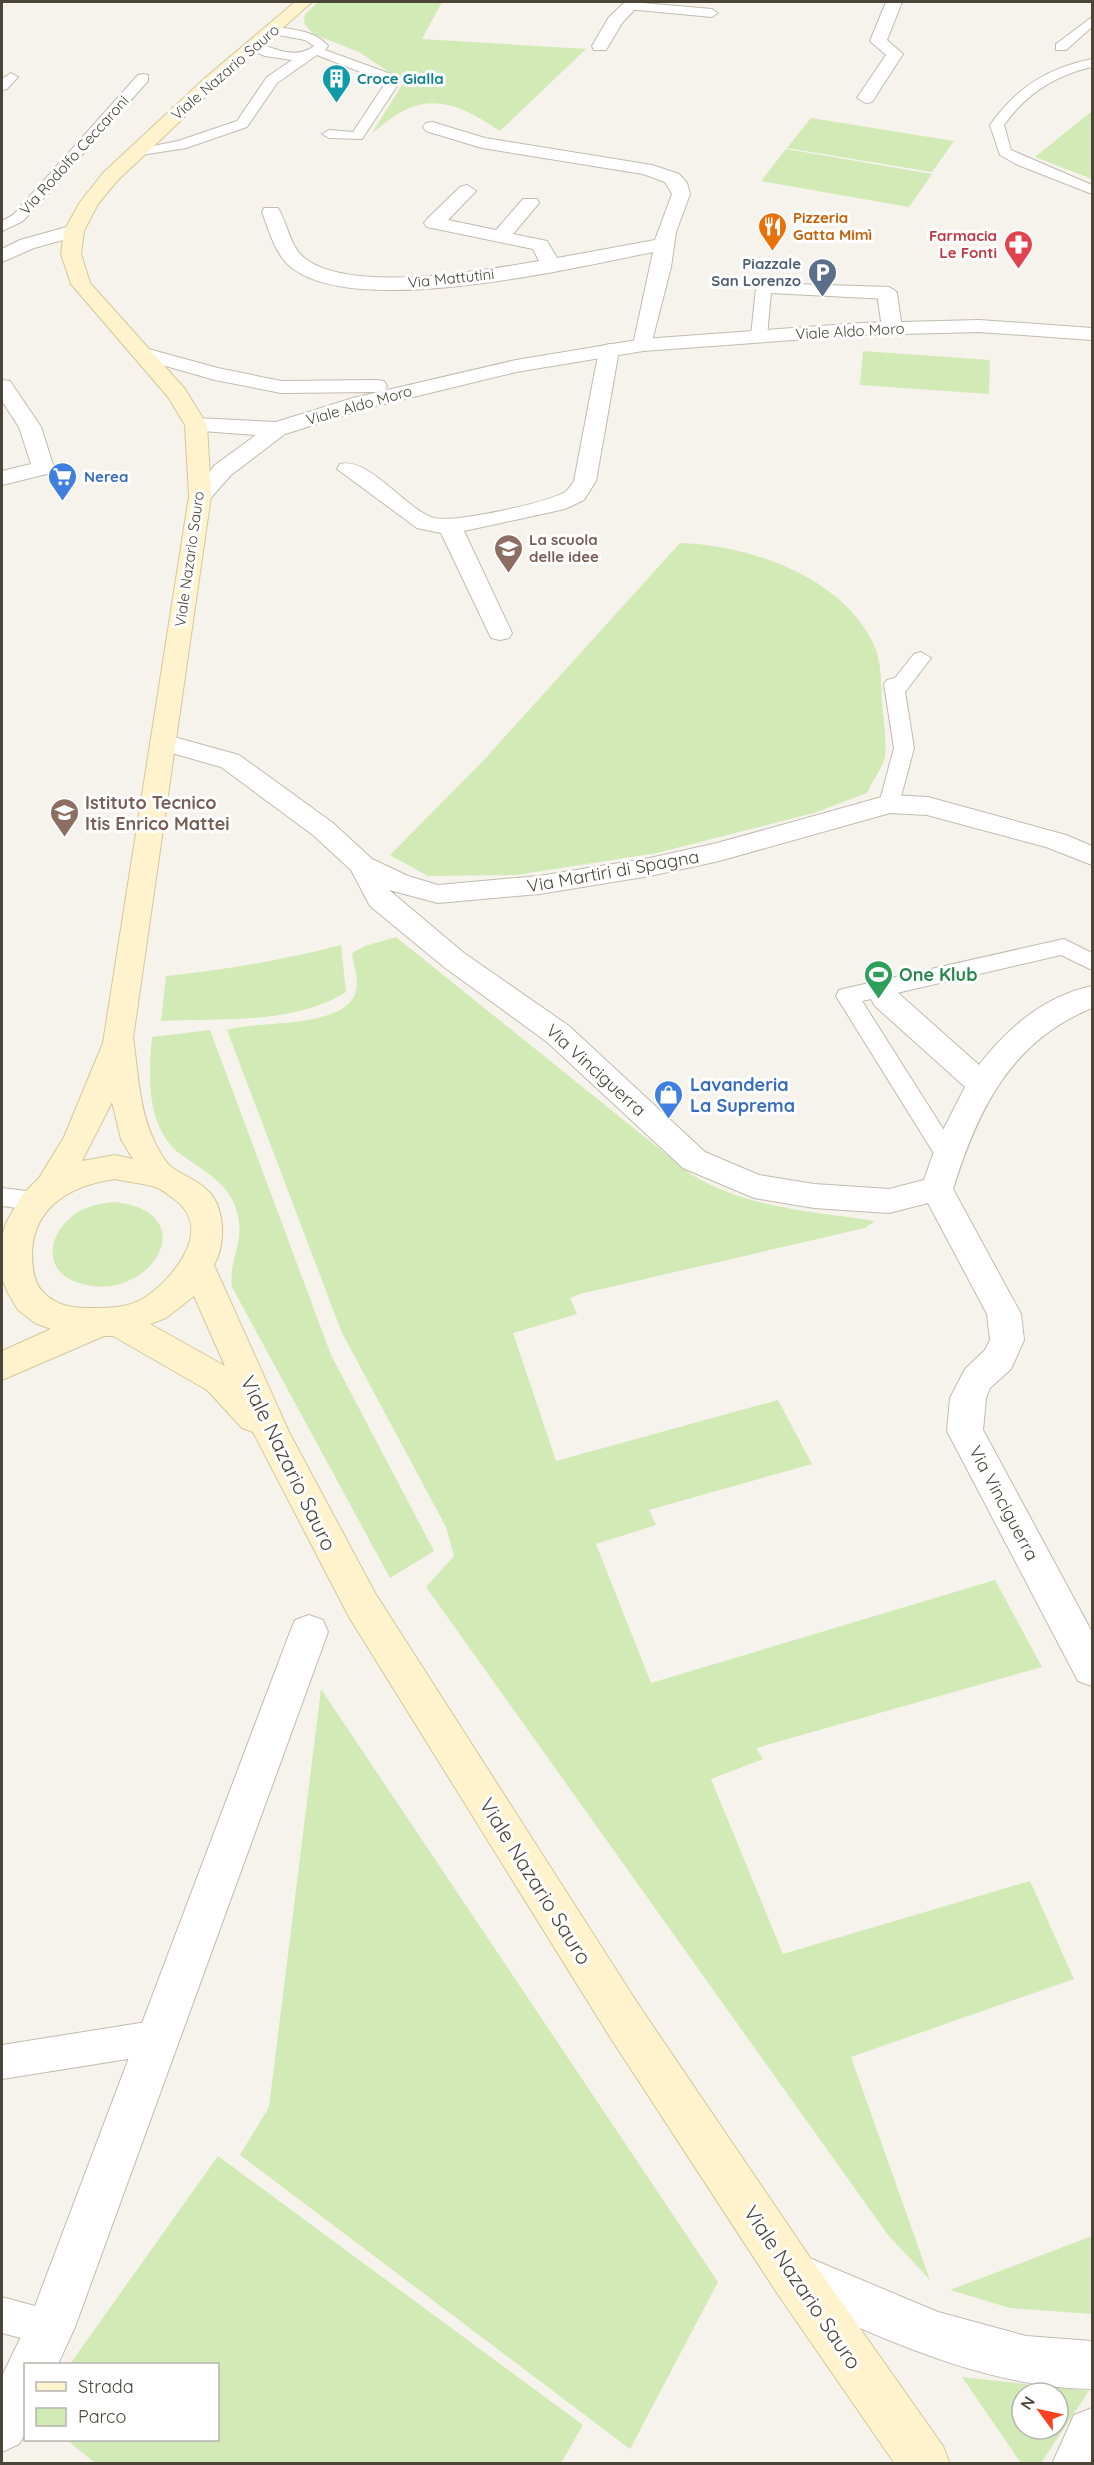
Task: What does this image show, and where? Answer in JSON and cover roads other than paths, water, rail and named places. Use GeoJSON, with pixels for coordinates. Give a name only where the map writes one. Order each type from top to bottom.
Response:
{"type":"FeatureCollection","features":[{"type":"Feature","properties":{"kind":"main road","name":"Viale Nazario Sauro"},"geometry":{"type":"LineString","coordinates":[[158,1173],[137,1139],[126,1096],[118,1038],[200,496],[196,425],[177,394],[81,284],[71,254],[74,231],[89,202],[134,154],[304,2]]}},
{"type":"Feature","properties":{"kind":"main road"},"geometry":{"type":"LineString","coordinates":[[28,1194],[77,1147],[105,1085],[118,1038]]}},
{"type":"Feature","properties":{"kind":"main road","name":"Viale Nazario Sauro"},"geometry":{"type":"LineString","coordinates":[[115,1167],[158,1173],[182,1186],[200,1204],[209,1234],[199,1268],[185,1286],[166,1302],[142,1314],[106,1322],[70,1322],[47,1315],[14,1288],[3,1272],[4,1256],[12,1226],[28,1194],[92,1170],[115,1167]]}},
{"type":"Feature","properties":{"kind":"main road","name":"Viale Nazario Sauro"},"geometry":{"type":"LineString","coordinates":[[199,1268],[273,1437],[362,1605],[623,2019],[794,2276],[925,2463]]}},
{"type":"Feature","properties":{"kind":"main road"},"geometry":{"type":"LineString","coordinates":[[2,1366],[106,1322],[219,1380],[273,1437]]}},
{"type":"Feature","properties":{"kind":"street"},"geometry":{"type":"LineString","coordinates":[[866,98],[895,54],[878,41],[894,2]]}},
{"type":"Feature","properties":{"kind":"street"},"geometry":{"type":"LineString","coordinates":[[600,46],[615,20],[632,4]]}},
{"type":"Feature","properties":{"kind":"street"},"geometry":{"type":"LineString","coordinates":[[432,127],[482,142],[631,166],[672,178],[678,183],[681,194],[670,219],[643,345]]}},
{"type":"Feature","properties":{"kind":"street"},"geometry":{"type":"LineString","coordinates":[[467,191],[434,223],[540,244],[551,265]]}},
{"type":"Feature","properties":{"kind":"street"},"geometry":{"type":"LineString","coordinates":[[500,237],[530,203]]}},
{"type":"Feature","properties":{"kind":"street","name":"Via Mattutini"},"geometry":{"type":"LineString","coordinates":[[271,212],[291,255],[299,265],[331,277],[379,284],[444,281],[551,265],[664,244]]}},
{"type":"Feature","properties":{"kind":"street","name":"Via Rodolfo Ceccaroni"},"geometry":{"type":"LineString","coordinates":[[2,256],[27,244],[74,231]]}},
{"type":"Feature","properties":{"kind":"street"},"geometry":{"type":"LineString","coordinates":[[887,294],[892,328]]}},
{"type":"Feature","properties":{"kind":"street","name":"Viale Aldo Moro"},"geometry":{"type":"LineString","coordinates":[[200,496],[223,470],[277,429],[361,403],[516,366],[643,345],[892,328],[979,326],[1092,334]]}},
{"type":"Feature","properties":{"kind":"street"},"geometry":{"type":"LineString","coordinates":[[348,469],[425,522],[450,526],[557,504],[576,495],[585,481],[609,350]]}},
{"type":"Feature","properties":{"kind":"street","name":"Viale Aldo Moro"},"geometry":{"type":"LineString","coordinates":[[141,353],[215,374],[281,387],[345,388],[441,383]]}},
{"type":"Feature","properties":{"kind":"street"},"geometry":{"type":"LineString","coordinates":[[2,386],[30,427],[43,468],[2,478]]}},
{"type":"Feature","properties":{"kind":"street","name":"Viale Aldo Moro"},"geometry":{"type":"LineString","coordinates":[[196,425],[231,404],[281,387]]}},
{"type":"Feature","properties":{"kind":"street","name":"Viale Aldo Moro"},"geometry":{"type":"LineString","coordinates":[[196,425],[277,429]]}},
{"type":"Feature","properties":{"kind":"street"},"geometry":{"type":"LineString","coordinates":[[450,526],[500,633]]}},
{"type":"Feature","properties":{"kind":"street","name":"Via Martiri di Spagna"},"geometry":{"type":"LineString","coordinates":[[163,742],[230,761],[323,829],[362,865],[398,883],[438,894],[539,885],[719,852],[890,804],[928,806],[1056,841],[1092,856]]}},
{"type":"Feature","properties":{"kind":"street","name":"Via Vinciguerra"},"geometry":{"type":"LineString","coordinates":[[362,865],[380,899],[454,960],[558,1034],[694,1160],[754,1186],[814,1196],[890,1201],[937,1189],[1004,1314],[1007,1340],[999,1359],[977,1378],[968,1398],[965,1431],[1092,1669]]}},
{"type":"Feature","properties":{"kind":"street"},"geometry":{"type":"LineString","coordinates":[[937,1189],[947,1154],[981,1084],[1004,1056],[1047,1016],[1092,996]]}},
{"type":"Feature","properties":{"kind":"street"},"geometry":{"type":"LineString","coordinates":[[886,999],[981,1084]]}},
{"type":"Feature","properties":{"kind":"street"},"geometry":{"type":"LineString","coordinates":[[33,2363],[51,2327],[309,1632]]}},
{"type":"Feature","properties":{"kind":"street"},"geometry":{"type":"LineString","coordinates":[[794,2276],[937,2336],[1026,2360],[1092,2365]]}},
{"type":"Feature","properties":{"kind":"street"},"geometry":{"type":"LineString","coordinates":[[2,2427],[24,2383]]}},
{"type":"Feature","properties":{"kind":"street"},"geometry":{"type":"LineString","coordinates":[[1077,2463],[1092,2433]]}},
{"type":"Feature","properties":{"kind":"lane"},"geometry":{"type":"LineString","coordinates":[[632,4],[712,13]]}},
{"type":"Feature","properties":{"kind":"lane"},"geometry":{"type":"LineString","coordinates":[[1061,47],[1092,21]]}},
{"type":"Feature","properties":{"kind":"lane"},"geometry":{"type":"LineString","coordinates":[[134,154],[181,146],[242,124],[272,80],[322,46],[309,37],[273,30]]}},
{"type":"Feature","properties":{"kind":"lane"},"geometry":{"type":"LineString","coordinates":[[254,46],[278,55],[313,53],[394,80],[357,136],[329,134]]}},
{"type":"Feature","properties":{"kind":"lane"},"geometry":{"type":"LineString","coordinates":[[1092,63],[1075,65],[1054,73],[1029,88],[997,125],[1005,152],[1023,162],[1092,190]]}},
{"type":"Feature","properties":{"kind":"lane","name":"Via Rodolfo Ceccaroni"},"geometry":{"type":"LineString","coordinates":[[2,227],[18,218],[144,78]]}},
{"type":"Feature","properties":{"kind":"lane"},"geometry":{"type":"LineString","coordinates":[[759,336],[764,288],[889,292],[887,294]]}},
{"type":"Feature","properties":{"kind":"lane"},"geometry":{"type":"LineString","coordinates":[[890,804],[904,748],[894,688],[921,658]]}},
{"type":"Feature","properties":{"kind":"lane"},"geometry":{"type":"LineString","coordinates":[[947,1154],[847,996],[1064,947],[1092,962]]}},
{"type":"Feature","properties":{"kind":"lane"},"geometry":{"type":"LineString","coordinates":[[2,2062],[159,2037]]}},
{"type":"Feature","properties":{"kind":"lane"},"geometry":{"type":"LineString","coordinates":[[2,2315],[51,2327]]}},
{"type":"Feature","properties":{"kind":"place","name":"Croce Gialla"},"geometry":{"type":"Point","coordinates":[336,104]}},
{"type":"Feature","properties":{"kind":"place","name":"Pizzeria Gatta Mimì"},"geometry":{"type":"Point","coordinates":[772,252]}},
{"type":"Feature","properties":{"kind":"place","name":"Farmacia Le Fonti"},"geometry":{"type":"Point","coordinates":[1018,270]}},
{"type":"Feature","properties":{"kind":"place","name":"Piazzale San Lorenzo"},"geometry":{"type":"Point","coordinates":[822,298]}},
{"type":"Feature","properties":{"kind":"place","name":"Nerea"},"geometry":{"type":"Point","coordinates":[63,502]}},
{"type":"Feature","properties":{"kind":"place","name":"La scuola delle idee"},"geometry":{"type":"Point","coordinates":[508,574]}},
{"type":"Feature","properties":{"kind":"place","name":"Istituto Tecnico Itis Enrico Mattei"},"geometry":{"type":"Point","coordinates":[64,838]}},
{"type":"Feature","properties":{"kind":"place","name":"One Klub"},"geometry":{"type":"Point","coordinates":[878,1000]}},
{"type":"Feature","properties":{"kind":"place","name":"Lavanderia La Suprema"},"geometry":{"type":"Point","coordinates":[669,1120]}}]}
